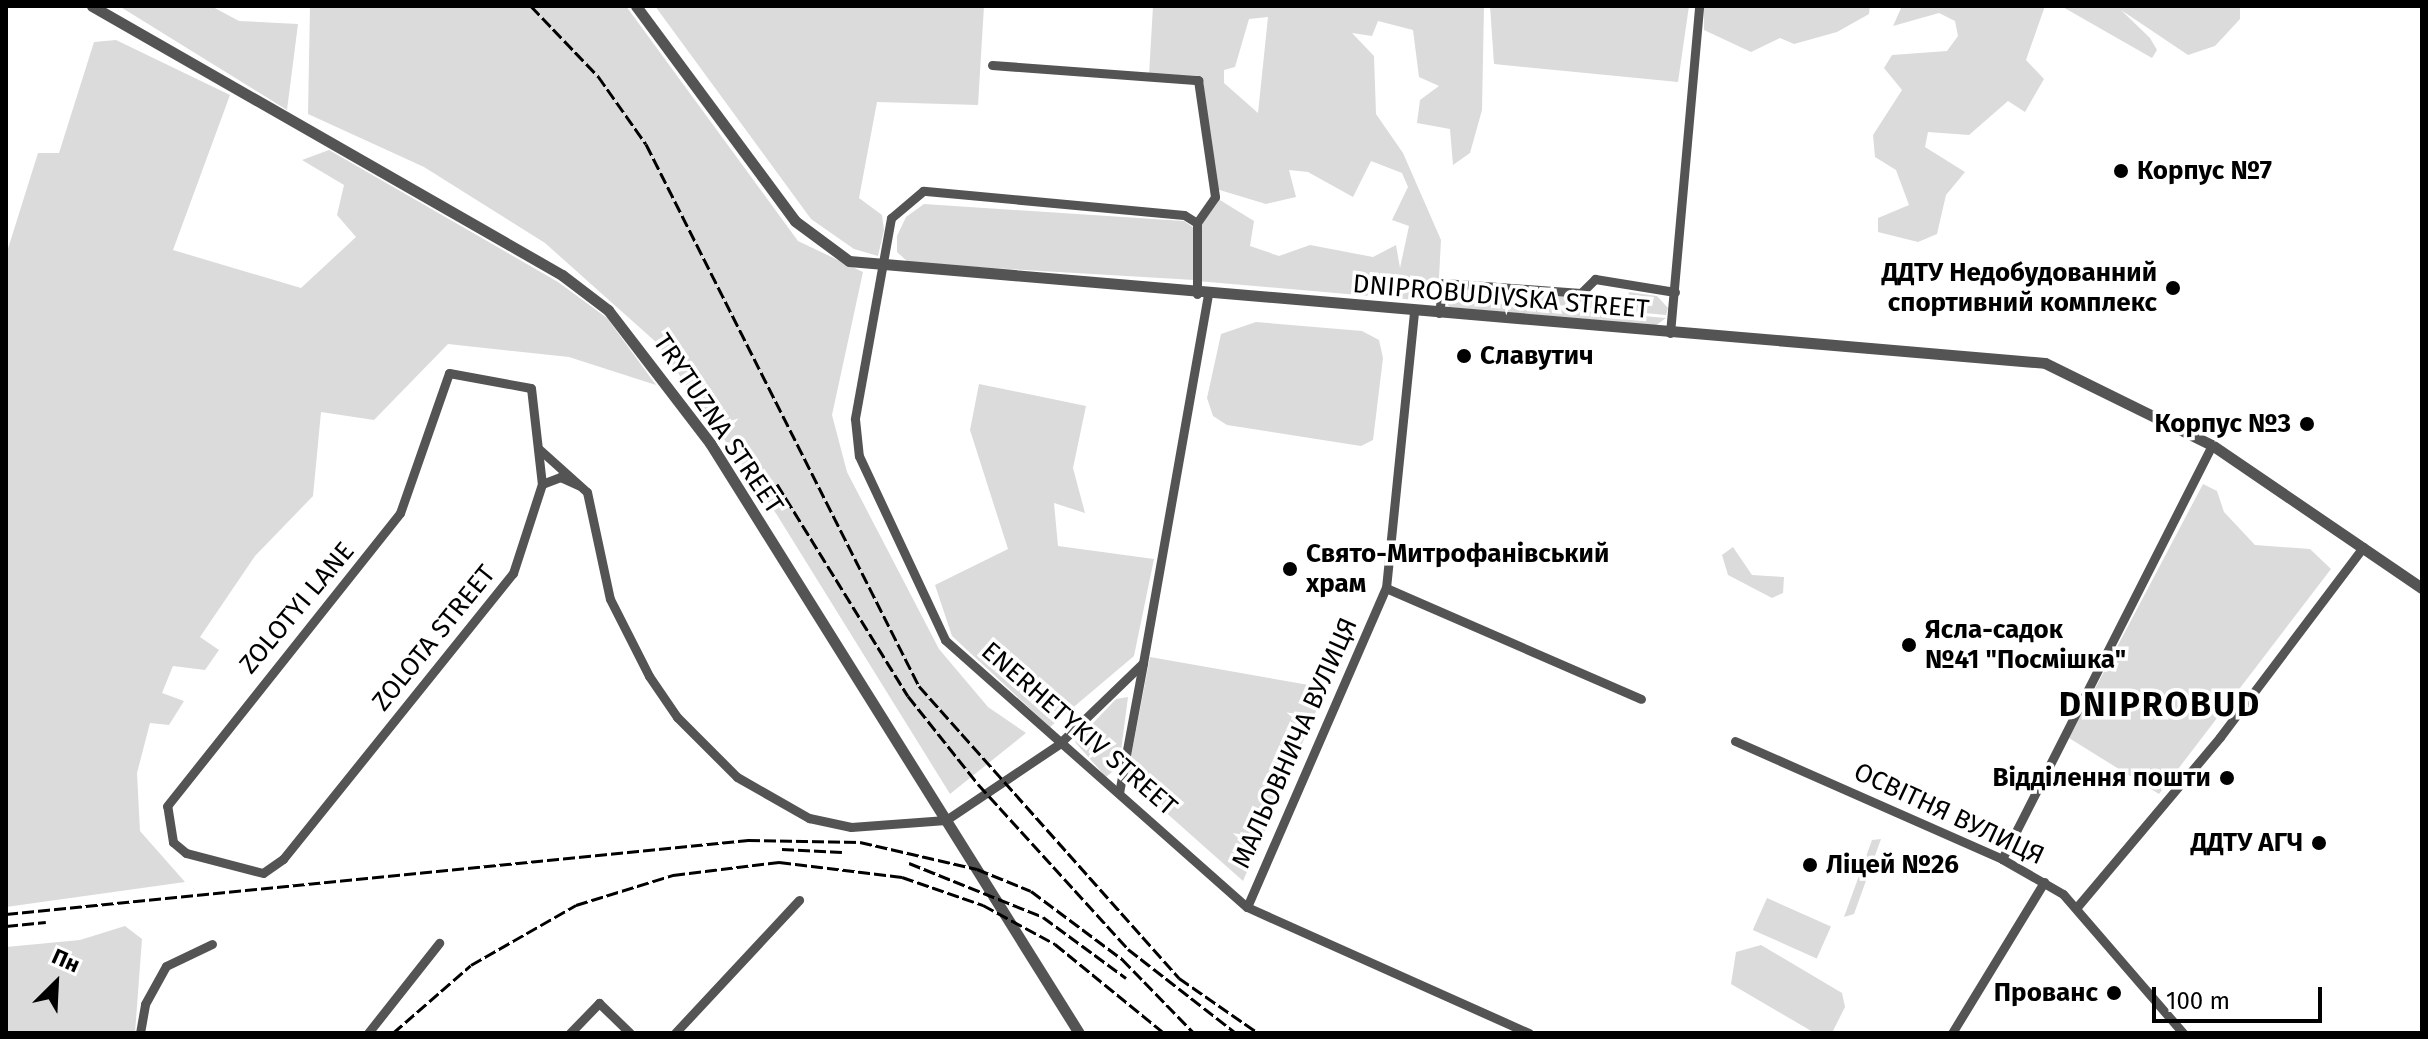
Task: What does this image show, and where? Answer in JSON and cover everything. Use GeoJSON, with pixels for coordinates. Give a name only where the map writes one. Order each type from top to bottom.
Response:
{"type":"FeatureCollection","features":[{"type":"Feature","properties":{"kind":"street","name":"TRYTUZNA STREET"},"geometry":{"type":"LineString","coordinates":[[92,6],[562,275],[608,310],[710,443],[1079,1033]]}},
{"type":"Feature","properties":{"kind":"street","name":"DNIPROBUDIVSKA STREET"},"geometry":{"type":"LineString","coordinates":[[636,6],[795,221],[849,261],[882,268],[2045,363],[2212,445],[2422,588]]}},
{"type":"Feature","properties":{"kind":"street"},"geometry":{"type":"LineString","coordinates":[[1670,333],[1699,6]]}},
{"type":"Feature","properties":{"kind":"street"},"geometry":{"type":"LineString","coordinates":[[992,65],[1198,80],[1215,197],[1197,223],[1202,294],[1119,793]]}},
{"type":"Feature","properties":{"kind":"street","name":"ENERHETYKIV STREET"},"geometry":{"type":"LineString","coordinates":[[1197,223],[1184,215],[923,191],[891,218],[855,419],[859,456],[945,640],[1059,744],[1247,907],[1529,1033]]}},
{"type":"Feature","properties":{"kind":"street"},"geometry":{"type":"LineString","coordinates":[[1439,313],[1443,283],[1581,293],[1595,279],[1675,292]]}},
{"type":"Feature","properties":{"kind":"street","name":"МАЛЬОВНИЧА ВУЛИЦЯ"},"geometry":{"type":"LineString","coordinates":[[1247,907],[1386,588],[1414,312]]}},
{"type":"Feature","properties":{"kind":"street","name":"ZOLOTYI LANE"},"geometry":{"type":"LineString","coordinates":[[263,873],[186,853],[173,842],[167,806],[400,513],[449,373],[531,388]]}},
{"type":"Feature","properties":{"kind":"street","name":"ZOLOTA STREET"},"geometry":{"type":"LineString","coordinates":[[263,873],[283,859],[490,607],[526,547],[542,484],[531,388]]}},
{"type":"Feature","properties":{"kind":"street"},"geometry":{"type":"LineString","coordinates":[[2002,859],[2212,445]]}},
{"type":"Feature","properties":{"kind":"street"},"geometry":{"type":"LineString","coordinates":[[539,449],[587,492],[610,599],[649,676],[677,717],[737,777],[809,818],[851,827],[946,820],[1059,744],[1143,663]]}},
{"type":"Feature","properties":{"kind":"street"},"geometry":{"type":"LineString","coordinates":[[542,484],[560,477],[587,492]]}},
{"type":"Feature","properties":{"kind":"street"},"geometry":{"type":"LineString","coordinates":[[2077,907],[2220,737],[2363,547]]}},
{"type":"Feature","properties":{"kind":"street"},"geometry":{"type":"LineString","coordinates":[[1386,588],[1641,699]]}},
{"type":"Feature","properties":{"kind":"street","name":"ОСВІТНЯ ВУЛИЦЯ"},"geometry":{"type":"LineString","coordinates":[[1735,741],[2002,859],[2044,882],[2077,907],[2183,1033]]}},
{"type":"Feature","properties":{"kind":"street"},"geometry":{"type":"LineString","coordinates":[[1952,1033],[2044,882]]}},
{"type":"Feature","properties":{"kind":"street"},"geometry":{"type":"LineString","coordinates":[[675,1033],[799,900]]}},
{"type":"Feature","properties":{"kind":"street"},"geometry":{"type":"LineString","coordinates":[[368,1033],[439,943]]}},
{"type":"Feature","properties":{"kind":"street"},"geometry":{"type":"LineString","coordinates":[[140,1033],[145,1004],[166,966],[212,944]]}},
{"type":"Feature","properties":{"kind":"street"},"geometry":{"type":"LineString","coordinates":[[570,1033],[599,1003],[630,1033]]}},
{"type":"Feature","properties":{"kind":"shaded area"},"geometry":{"type":"Polygon","coordinates":[[[119,6],[211,6],[239,21],[298,24],[287,110],[119,6]]]}},
{"type":"Feature","properties":{"kind":"shaded area"},"geometry":{"type":"Polygon","coordinates":[[[310,6],[626,6],[798,241],[863,272],[832,415],[847,472],[939,649],[988,707],[1026,733],[950,794],[777,515],[657,343],[545,243],[424,167],[308,114],[310,6]]]}},
{"type":"Feature","properties":{"kind":"shaded area"},"geometry":{"type":"Polygon","coordinates":[[[655,6],[984,6],[978,105],[877,102],[859,198],[882,215],[884,230],[878,256],[854,249],[811,219],[655,6]]]}},
{"type":"Feature","properties":{"kind":"shaded area"},"geometry":{"type":"Polygon","coordinates":[[[1153,6],[1484,6],[1482,110],[1470,153],[1453,165],[1450,129],[1417,123],[1420,100],[1439,86],[1419,77],[1413,30],[1378,21],[1372,36],[1352,33],[1374,56],[1376,114],[1403,153],[1441,240],[1439,278],[1427,301],[1197,281],[1197,223],[1215,197],[1254,221],[1250,246],[1279,256],[1310,245],[1373,257],[1396,245],[1400,268],[1409,226],[1392,220],[1408,187],[1402,173],[1371,161],[1353,197],[1308,172],[1289,170],[1296,197],[1266,204],[1213,188],[1198,80],[1149,75],[1153,6]],[[1268,17],[1249,19],[1235,67],[1224,70],[1224,83],[1258,113],[1268,17]]]}},
{"type":"Feature","properties":{"kind":"shaded area"},"geometry":{"type":"Polygon","coordinates":[[[1490,6],[1689,6],[1678,82],[1494,64],[1490,6]]]}},
{"type":"Feature","properties":{"kind":"shaded area"},"geometry":{"type":"Polygon","coordinates":[[[1704,6],[1870,6],[1869,14],[1837,32],[1794,44],[1780,38],[1751,52],[1704,30],[1704,6]]]}},
{"type":"Feature","properties":{"kind":"shaded area"},"geometry":{"type":"Polygon","coordinates":[[[1902,6],[2045,6],[2026,60],[2044,79],[2025,112],[2008,101],[1969,135],[1928,132],[1925,147],[1965,172],[1946,195],[1937,234],[1918,242],[1878,232],[1878,218],[1909,205],[1896,170],[1875,157],[1873,135],[1902,90],[1884,68],[1892,55],[1947,51],[1958,36],[1955,21],[1939,13],[1893,26],[1902,6]]]}},
{"type":"Feature","properties":{"kind":"shaded area"},"geometry":{"type":"Polygon","coordinates":[[[2061,6],[2240,6],[2240,19],[2215,46],[2188,55],[2121,10],[2150,38],[2157,50],[2152,58],[2061,6]]]}},
{"type":"Feature","properties":{"kind":"shaded area"},"geometry":{"type":"Polygon","coordinates":[[[116,40],[230,95],[173,250],[301,288],[356,237],[337,215],[344,185],[302,160],[329,150],[558,282],[607,318],[656,385],[569,357],[448,344],[374,420],[321,412],[313,496],[255,556],[200,637],[219,650],[205,670],[173,666],[162,693],[184,701],[169,725],[150,723],[137,773],[140,831],[185,882],[6,907],[6,255],[38,153],[59,153],[94,42],[116,40]]]}},
{"type":"Feature","properties":{"kind":"shaded area"},"geometry":{"type":"Polygon","coordinates":[[[924,204],[1184,221],[1194,228],[1194,280],[909,263],[897,252],[897,236],[906,217],[924,204]]]}},
{"type":"Feature","properties":{"kind":"shaded area"},"geometry":{"type":"Polygon","coordinates":[[[1456,286],[1627,302],[1629,292],[1657,296],[1668,308],[1666,315],[1447,295],[1456,286]]]}},
{"type":"Feature","properties":{"kind":"shaded area"},"geometry":{"type":"Polygon","coordinates":[[[1446,299],[1666,318],[1655,326],[1449,307],[1446,299]]]}},
{"type":"Feature","properties":{"kind":"shaded area"},"geometry":{"type":"Polygon","coordinates":[[[1256,322],[1362,331],[1379,340],[1383,358],[1373,440],[1361,446],[1227,425],[1213,416],[1207,398],[1221,334],[1256,322]]]}},
{"type":"Feature","properties":{"kind":"shaded area"},"geometry":{"type":"Polygon","coordinates":[[[979,384],[1086,406],[1073,468],[1085,513],[1054,503],[1058,546],[1154,559],[1134,656],[1050,727],[952,636],[935,585],[1008,549],[970,430],[979,384]]]}},
{"type":"Feature","properties":{"kind":"shaded area"},"geometry":{"type":"Polygon","coordinates":[[[2203,484],[2217,491],[2224,512],[2255,545],[2310,549],[2331,569],[2159,794],[2069,738],[2203,484]]]}},
{"type":"Feature","properties":{"kind":"shaded area"},"geometry":{"type":"Polygon","coordinates":[[[1733,547],[1752,575],[1784,577],[1783,593],[1772,598],[1728,575],[1722,555],[1733,547]]]}},
{"type":"Feature","properties":{"kind":"shaded area"},"geometry":{"type":"Polygon","coordinates":[[[1150,657],[1326,688],[1243,881],[1127,778],[1150,657]]]}},
{"type":"Feature","properties":{"kind":"shaded area"},"geometry":{"type":"Polygon","coordinates":[[[1128,697],[1119,766],[1106,777],[1075,742],[1116,699],[1128,697]]]}},
{"type":"Feature","properties":{"kind":"shaded area"},"geometry":{"type":"Polygon","coordinates":[[[1881,839],[1854,914],[1844,917],[1872,840],[1881,839]]]}},
{"type":"Feature","properties":{"kind":"shaded area"},"geometry":{"type":"Polygon","coordinates":[[[1767,898],[1831,926],[1817,958],[1753,930],[1767,898]]]}},
{"type":"Feature","properties":{"kind":"shaded area"},"geometry":{"type":"Polygon","coordinates":[[[125,926],[142,939],[135,1033],[6,1033],[6,947],[80,940],[125,926]]]}},
{"type":"Feature","properties":{"kind":"shaded area"},"geometry":{"type":"Polygon","coordinates":[[[1761,945],[1842,993],[1845,1007],[1833,1031],[1813,1032],[1731,984],[1736,952],[1761,945]]]}},
{"type":"Feature","properties":{"kind":"railway"},"geometry":{"type":"LineString","coordinates":[[531,6],[598,76],[646,144],[919,686],[1179,978],[1258,1033]]}},
{"type":"Feature","properties":{"kind":"railway"},"geometry":{"type":"LineString","coordinates":[[777,484],[908,696],[978,784],[1128,949],[1236,1033]]}},
{"type":"Feature","properties":{"kind":"railway"},"geometry":{"type":"LineString","coordinates":[[6,914],[748,840],[860,842],[977,869],[1031,891],[1122,959],[1194,1033]]}},
{"type":"Feature","properties":{"kind":"railway"},"geometry":{"type":"LineString","coordinates":[[782,849],[842,852]]}},
{"type":"Feature","properties":{"kind":"railway"},"geometry":{"type":"LineString","coordinates":[[393,1033],[471,965],[576,905],[673,875],[779,862],[902,877],[983,905],[1055,944],[1164,1033]]}},
{"type":"Feature","properties":{"kind":"railway"},"geometry":{"type":"LineString","coordinates":[[909,863],[1043,917],[1126,978]]}},
{"type":"Feature","properties":{"kind":"railway"},"geometry":{"type":"LineString","coordinates":[[6,926],[46,922]]}},
{"type":"Feature","properties":{"kind":"place","name":"Корпус №7"},"geometry":{"type":"Point","coordinates":[2121,171]}},
{"type":"Feature","properties":{"kind":"place","name":"ДДТУ Недобудованний спортивний комплекс"},"geometry":{"type":"Point","coordinates":[2173,288]}},
{"type":"Feature","properties":{"kind":"place","name":"Славутич"},"geometry":{"type":"Point","coordinates":[1464,356]}},
{"type":"Feature","properties":{"kind":"place","name":"Корпус №3"},"geometry":{"type":"Point","coordinates":[2307,424]}},
{"type":"Feature","properties":{"kind":"place","name":"Свято-Митрофанівський храм"},"geometry":{"type":"Point","coordinates":[1290,569]}},
{"type":"Feature","properties":{"kind":"place","name":"Ясла-садок №41 \"Посмішка\""},"geometry":{"type":"Point","coordinates":[1909,645]}},
{"type":"Feature","properties":{"kind":"place","name":"Відділення пошти"},"geometry":{"type":"Point","coordinates":[2227,778]}},
{"type":"Feature","properties":{"kind":"place","name":"ДДТУ АГЧ"},"geometry":{"type":"Point","coordinates":[2319,843]}},
{"type":"Feature","properties":{"kind":"place","name":"Ліцей №26"},"geometry":{"type":"Point","coordinates":[1810,865]}},
{"type":"Feature","properties":{"kind":"place","name":"Прованс"},"geometry":{"type":"Point","coordinates":[2114,993]}},
{"type":"Feature","properties":{"kind":"district","name":"DNIPROBUD"},"geometry":{"type":"Point","coordinates":[2160,705]}}]}
